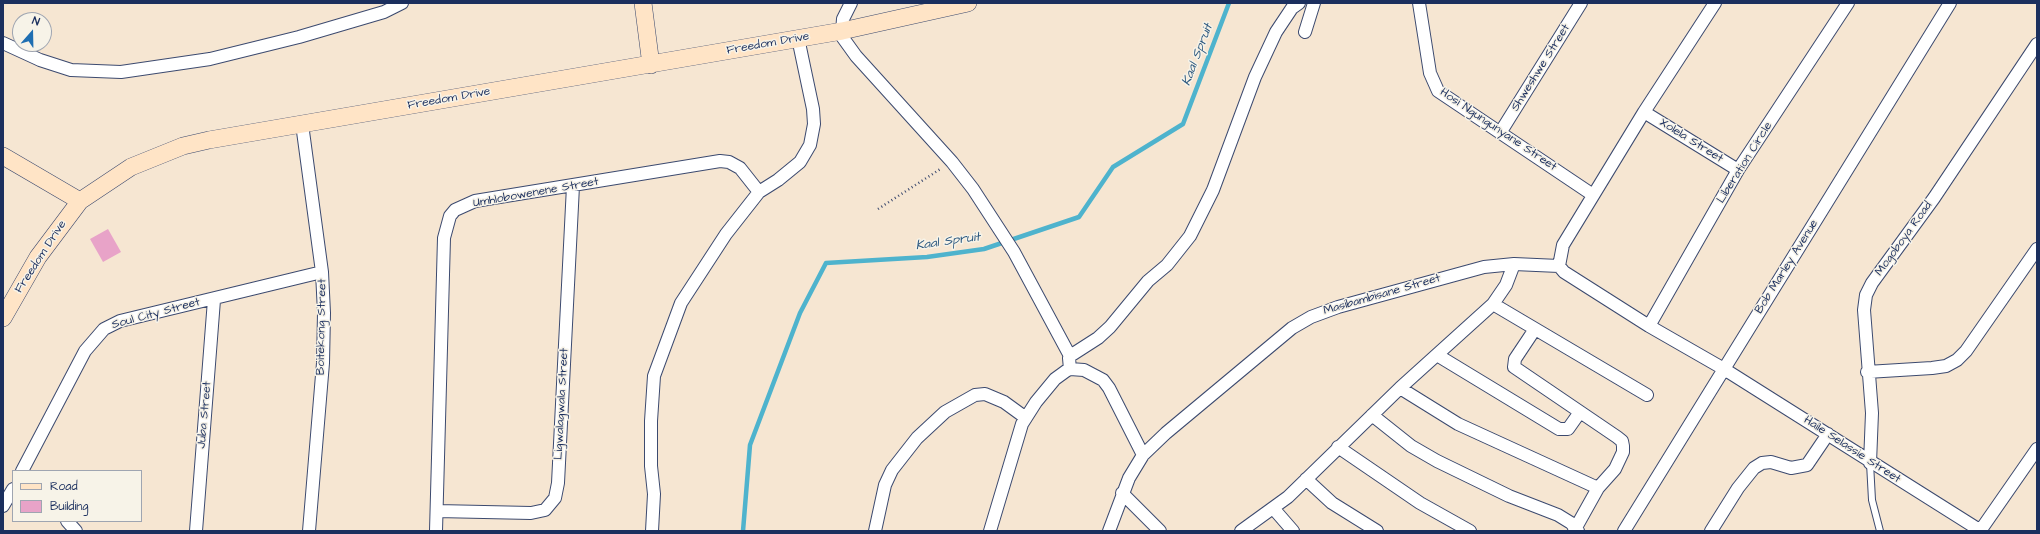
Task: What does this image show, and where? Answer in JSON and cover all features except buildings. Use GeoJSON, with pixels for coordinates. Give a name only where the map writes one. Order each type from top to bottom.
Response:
{"type":"FeatureCollection","features":[{"type":"Feature","properties":{"kind":"street"},"geometry":{"type":"LineString","coordinates":[[3,43],[40,60],[71,70],[121,72],[210,59],[299,38],[384,12],[402,3]]}},
{"type":"Feature","properties":{"kind":"street"},"geometry":{"type":"LineString","coordinates":[[642,3],[651,65]]}},
{"type":"Feature","properties":{"kind":"street"},"geometry":{"type":"LineString","coordinates":[[851,3],[843,19],[840,31],[856,56],[952,162],[973,189],[1014,252],[1070,356],[1070,369]]}},
{"type":"Feature","properties":{"kind":"street","name":"Freedom Drive"},"geometry":{"type":"LineString","coordinates":[[3,318],[38,257],[80,201],[131,166],[183,146],[840,31],[968,3]]}},
{"type":"Feature","properties":{"kind":"street"},"geometry":{"type":"LineString","coordinates":[[1070,356],[1098,338],[1110,328],[1148,281],[1167,265],[1190,236],[1213,190],[1253,84],[1276,32],[1292,8],[1299,3]]}},
{"type":"Feature","properties":{"kind":"street"},"geometry":{"type":"LineString","coordinates":[[1305,32],[1314,3]]}},
{"type":"Feature","properties":{"kind":"street","name":"Hosi Ngungunyane Street"},"geometry":{"type":"LineString","coordinates":[[1419,3],[1430,73],[1434,85],[1444,97],[1592,195]]}},
{"type":"Feature","properties":{"kind":"street","name":"Shweshwe Street"},"geometry":{"type":"LineString","coordinates":[[1500,133],[1581,3]]}},
{"type":"Feature","properties":{"kind":"street"},"geometry":{"type":"LineString","coordinates":[[1716,3],[1644,112],[1592,195],[1563,245],[1560,252],[1559,266],[1564,272],[1649,326],[1724,369]]}},
{"type":"Feature","properties":{"kind":"street","name":"Liberation Circle"},"geometry":{"type":"LineString","coordinates":[[1649,326],[1738,170],[1848,3]]}},
{"type":"Feature","properties":{"kind":"street","name":"Bob Marley Avenue"},"geometry":{"type":"LineString","coordinates":[[1624,531],[1928,35],[1950,3]]}},
{"type":"Feature","properties":{"kind":"street"},"geometry":{"type":"LineString","coordinates":[[652,531],[654,494],[650,466],[652,388],[659,361],[676,316],[687,294],[726,234],[759,192],[778,180],[800,162],[811,139],[814,124],[813,109],[798,38]]}},
{"type":"Feature","properties":{"kind":"street","name":"Mogoboya Road"},"geometry":{"type":"LineString","coordinates":[[1870,463],[1872,429],[1867,372],[1864,310],[1865,298],[1869,288],[1934,198],[2037,44]]}},
{"type":"Feature","properties":{"kind":"street","name":"Xolela Street"},"geometry":{"type":"LineString","coordinates":[[1644,112],[1738,170]]}},
{"type":"Feature","properties":{"kind":"street","name":"Boitekong Street"},"geometry":{"type":"LineString","coordinates":[[302,124],[322,272],[324,313],[323,363],[309,531]]}},
{"type":"Feature","properties":{"kind":"street"},"geometry":{"type":"LineString","coordinates":[[4,157],[80,201]]}},
{"type":"Feature","properties":{"kind":"street","name":"Umhlobowenene Street"},"geometry":{"type":"LineString","coordinates":[[436,531],[444,238],[450,216],[455,210],[475,202],[725,161],[740,168],[759,192]]}},
{"type":"Feature","properties":{"kind":"street","name":"Ligwalagwala Street"},"geometry":{"type":"LineString","coordinates":[[436,510],[531,513],[544,510],[555,498],[558,475],[573,186]]}},
{"type":"Feature","properties":{"kind":"street"},"geometry":{"type":"LineString","coordinates":[[1867,372],[1932,368],[1946,366],[1953,362],[1966,351],[2037,249]]}},
{"type":"Feature","properties":{"kind":"street"},"geometry":{"type":"LineString","coordinates":[[1241,531],[1273,508],[1306,479],[1400,388],[1493,304],[1506,285],[1514,264]]}},
{"type":"Feature","properties":{"kind":"street","name":"Masibambisane Street"},"geometry":{"type":"LineString","coordinates":[[1109,531],[1122,493],[1129,478],[1144,455],[1166,434],[1267,347],[1292,328],[1312,317],[1338,307],[1484,267],[1514,264],[1559,266]]}},
{"type":"Feature","properties":{"kind":"street","name":"Soul City Street"},"geometry":{"type":"LineString","coordinates":[[23,470],[85,351],[104,329],[120,321],[214,300],[322,272]]}},
{"type":"Feature","properties":{"kind":"street","name":"Juba Street"},"geometry":{"type":"LineString","coordinates":[[196,531],[214,300]]}},
{"type":"Feature","properties":{"kind":"street"},"geometry":{"type":"LineString","coordinates":[[1493,304],[1647,395]]}},
{"type":"Feature","properties":{"kind":"street"},"geometry":{"type":"LineString","coordinates":[[1372,415],[1411,446],[1437,461],[1510,496],[1558,515],[1576,530],[1598,488],[1614,469],[1623,452],[1622,441],[1514,367],[1515,359],[1535,329]]}},
{"type":"Feature","properties":{"kind":"street"},"geometry":{"type":"LineString","coordinates":[[1437,355],[1559,429],[1568,429],[1580,412]]}},
{"type":"Feature","properties":{"kind":"street"},"geometry":{"type":"LineString","coordinates":[[990,531],[1018,436],[1026,418],[1055,379],[1070,369],[1084,370],[1103,380],[1144,455]]}},
{"type":"Feature","properties":{"kind":"street","name":"Haile Selassie Street"},"geometry":{"type":"LineString","coordinates":[[1724,369],[1828,434],[1870,463],[1981,531]]}},
{"type":"Feature","properties":{"kind":"street"},"geometry":{"type":"LineString","coordinates":[[1400,388],[1453,422],[1598,488]]}},
{"type":"Feature","properties":{"kind":"street"},"geometry":{"type":"LineString","coordinates":[[874,531],[885,485],[892,470],[917,438],[946,412],[975,395],[985,394],[1004,402],[1026,418]]}},
{"type":"Feature","properties":{"kind":"street"},"geometry":{"type":"LineString","coordinates":[[1711,531],[1738,488],[1754,468],[1762,463],[1771,462],[1791,468],[1807,465],[1828,434]]}},
{"type":"Feature","properties":{"kind":"street"},"geometry":{"type":"LineString","coordinates":[[1338,447],[1420,503],[1470,531]]}},
{"type":"Feature","properties":{"kind":"street"},"geometry":{"type":"LineString","coordinates":[[1981,531],[2037,449]]}},
{"type":"Feature","properties":{"kind":"street"},"geometry":{"type":"LineString","coordinates":[[1306,479],[1332,503],[1377,531]]}},
{"type":"Feature","properties":{"kind":"street"},"geometry":{"type":"LineString","coordinates":[[3,506],[12,492]]}},
{"type":"Feature","properties":{"kind":"street"},"geometry":{"type":"LineString","coordinates":[[1122,493],[1160,531]]}},
{"type":"Feature","properties":{"kind":"street"},"geometry":{"type":"LineString","coordinates":[[1273,508],[1293,531]]}},
{"type":"Feature","properties":{"kind":"street"},"geometry":{"type":"LineString","coordinates":[[69,522],[76,531]]}},
{"type":"Feature","properties":{"kind":"lane"},"geometry":{"type":"LineString","coordinates":[[1870,463],[1872,500],[1880,531]]}},
{"type":"Feature","properties":{"kind":"path"},"geometry":{"type":"LineString","coordinates":[[878,209],[952,162]]}},
{"type":"Feature","properties":{"kind":"waterway","name":"Kaal Spruit"},"geometry":{"type":"LineString","coordinates":[[743,531],[750,445],[800,313],[826,263],[927,257],[984,249],[1079,217],[1113,167],[1183,124],[1229,3]]}}]}
